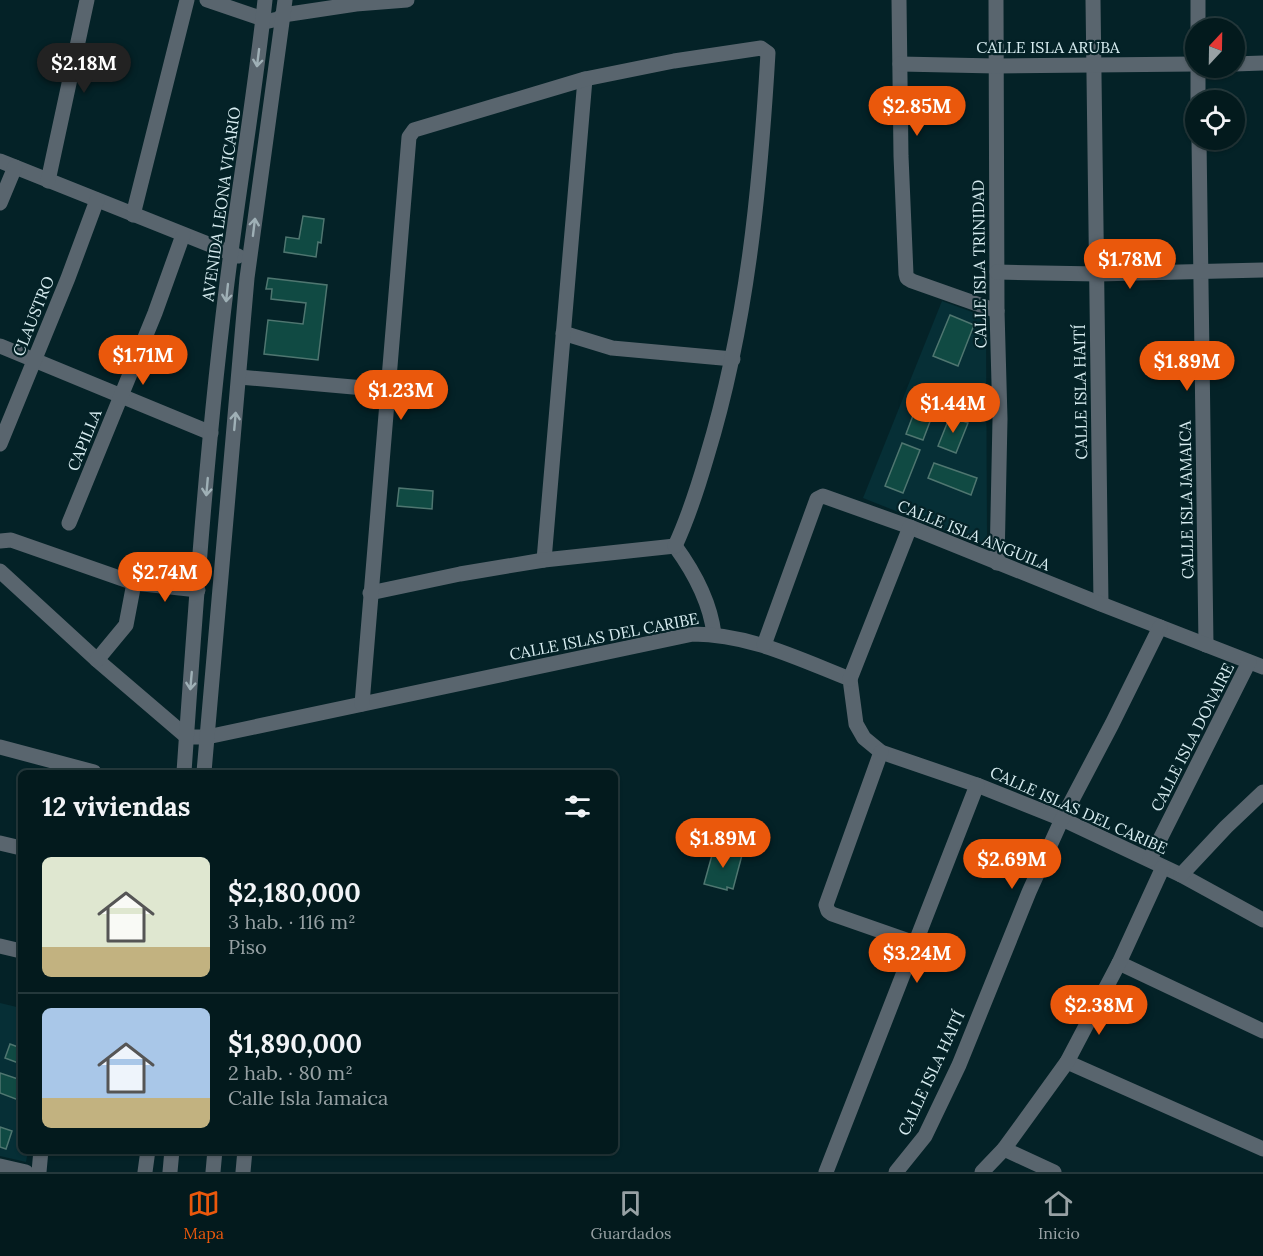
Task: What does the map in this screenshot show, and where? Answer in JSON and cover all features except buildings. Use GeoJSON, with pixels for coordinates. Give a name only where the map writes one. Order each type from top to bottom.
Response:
{"type":"FeatureCollection","features":[{"type":"Feature","properties":{"kind":"street"},"geometry":{"type":"LineString","coordinates":[[48,181],[87,0]]}},
{"type":"Feature","properties":{"kind":"street"},"geometry":{"type":"LineString","coordinates":[[133,215],[187,0]]}},
{"type":"Feature","properties":{"kind":"street"},"geometry":{"type":"LineString","coordinates":[[207,0],[269,21],[284,7],[407,0]]}},
{"type":"Feature","properties":{"kind":"street","name":"AVENIDA LEONA VICARIO"},"geometry":{"type":"LineString","coordinates":[[184,770],[211,433],[231,254],[249,135],[265,0]]}},
{"type":"Feature","properties":{"kind":"street"},"geometry":{"type":"LineString","coordinates":[[899,0],[901,156],[907,278],[997,311]]}},
{"type":"Feature","properties":{"kind":"street","name":"CALLE ISLA TRINIDAD"},"geometry":{"type":"LineString","coordinates":[[996,0],[997,311],[1000,419],[997,563]]}},
{"type":"Feature","properties":{"kind":"street","name":"CALLE ISLA HAITÍ"},"geometry":{"type":"LineString","coordinates":[[1094,0],[1101,604]]}},
{"type":"Feature","properties":{"kind":"street"},"geometry":{"type":"LineString","coordinates":[[1198,0],[1198,18]]}},
{"type":"Feature","properties":{"kind":"street","name":"AVENIDA LEONA VICARIO"},"geometry":{"type":"LineString","coordinates":[[204,770],[249,261],[284,7]]}},
{"type":"Feature","properties":{"kind":"street"},"geometry":{"type":"LineString","coordinates":[[362,704],[409,137],[414,129],[585,79],[674,61],[761,48],[768,53],[763,141],[751,253],[733,359],[716,428],[689,516],[675,546]]}},
{"type":"Feature","properties":{"kind":"street"},"geometry":{"type":"LineString","coordinates":[[1245,64],[1263,63]]}},
{"type":"Feature","properties":{"kind":"street","name":"CALLE ISLA ARUBA"},"geometry":{"type":"LineString","coordinates":[[900,64],[1185,66]]}},
{"type":"Feature","properties":{"kind":"street"},"geometry":{"type":"LineString","coordinates":[[544,560],[585,79]]}},
{"type":"Feature","properties":{"kind":"street","name":"CALLE ISLA JAMAICA"},"geometry":{"type":"LineString","coordinates":[[1199,150],[1206,645]]}},
{"type":"Feature","properties":{"kind":"street"},"geometry":{"type":"LineString","coordinates":[[0,161],[249,261]]}},
{"type":"Feature","properties":{"kind":"street"},"geometry":{"type":"LineString","coordinates":[[0,203],[15,167]]}},
{"type":"Feature","properties":{"kind":"street","name":"CLAUSTRO"},"geometry":{"type":"LineString","coordinates":[[0,444],[97,200]]}},
{"type":"Feature","properties":{"kind":"street","name":"CAPILLA"},"geometry":{"type":"LineString","coordinates":[[69,524],[183,235]]}},
{"type":"Feature","properties":{"kind":"street"},"geometry":{"type":"LineString","coordinates":[[997,272],[1097,274],[1263,270]]}},
{"type":"Feature","properties":{"kind":"street"},"geometry":{"type":"LineString","coordinates":[[563,333],[612,348],[733,359]]}},
{"type":"Feature","properties":{"kind":"street"},"geometry":{"type":"LineString","coordinates":[[0,346],[211,433]]}},
{"type":"Feature","properties":{"kind":"street"},"geometry":{"type":"LineString","coordinates":[[239,377],[387,390]]}},
{"type":"Feature","properties":{"kind":"street","name":"CALLE ISLA ANGUILA"},"geometry":{"type":"LineString","coordinates":[[764,645],[819,496],[854,506],[909,527],[1256,664]]}},
{"type":"Feature","properties":{"kind":"street"},"geometry":{"type":"LineString","coordinates":[[850,679],[909,527]]}},
{"type":"Feature","properties":{"kind":"street"},"geometry":{"type":"LineString","coordinates":[[0,541],[11,540],[134,583],[198,590]]}},
{"type":"Feature","properties":{"kind":"street"},"geometry":{"type":"LineString","coordinates":[[370,593],[460,574],[544,560],[675,546]]}},
{"type":"Feature","properties":{"kind":"street"},"geometry":{"type":"LineString","coordinates":[[675,546],[690,567],[706,601],[712,615],[714,634]]}},
{"type":"Feature","properties":{"kind":"street"},"geometry":{"type":"LineString","coordinates":[[0,571],[97,660],[187,737]]}},
{"type":"Feature","properties":{"kind":"street"},"geometry":{"type":"LineString","coordinates":[[97,660],[126,624],[134,583]]}},
{"type":"Feature","properties":{"kind":"street","name":"CALLE ISLA HAITÍ"},"geometry":{"type":"LineString","coordinates":[[896,1172],[925,1136],[959,1065],[1029,892],[1062,819],[1160,627]]}},
{"type":"Feature","properties":{"kind":"street","name":"CALLE ISLAS DEL CARIBE"},"geometry":{"type":"LineString","coordinates":[[187,737],[207,737],[633,645],[693,634],[714,634],[764,645],[850,679],[856,724],[864,738],[881,752],[977,784],[1062,819],[1181,875],[1263,920]]}},
{"type":"Feature","properties":{"kind":"street","name":"CALLE ISLA DONAIRE"},"geometry":{"type":"LineString","coordinates":[[982,1172],[1004,1149],[1067,1062],[1119,963],[1157,863],[1256,664]]}},
{"type":"Feature","properties":{"kind":"street"},"geometry":{"type":"LineString","coordinates":[[0,747],[86,770]]}},
{"type":"Feature","properties":{"kind":"street"},"geometry":{"type":"LineString","coordinates":[[881,752],[826,905],[828,911],[915,943]]}},
{"type":"Feature","properties":{"kind":"street"},"geometry":{"type":"LineString","coordinates":[[826,1172],[977,784]]}},
{"type":"Feature","properties":{"kind":"street"},"geometry":{"type":"LineString","coordinates":[[1181,875],[1263,792]]}},
{"type":"Feature","properties":{"kind":"street"},"geometry":{"type":"LineString","coordinates":[[0,843],[18,847]]}},
{"type":"Feature","properties":{"kind":"street"},"geometry":{"type":"LineString","coordinates":[[0,946],[18,950]]}},
{"type":"Feature","properties":{"kind":"street"},"geometry":{"type":"LineString","coordinates":[[1119,963],[1263,1031]]}},
{"type":"Feature","properties":{"kind":"street"},"geometry":{"type":"LineString","coordinates":[[1067,1062],[1263,1149]]}},
{"type":"Feature","properties":{"kind":"street"},"geometry":{"type":"LineString","coordinates":[[1004,1149],[1054,1172]]}},
{"type":"Feature","properties":{"kind":"street"},"geometry":{"type":"LineString","coordinates":[[39,1172],[41,1154]]}},
{"type":"Feature","properties":{"kind":"street"},"geometry":{"type":"LineString","coordinates":[[145,1172],[147,1154]]}},
{"type":"Feature","properties":{"kind":"street"},"geometry":{"type":"LineString","coordinates":[[170,1172],[172,1154]]}},
{"type":"Feature","properties":{"kind":"street"},"geometry":{"type":"LineString","coordinates":[[213,1172],[215,1154]]}},
{"type":"Feature","properties":{"kind":"street"},"geometry":{"type":"LineString","coordinates":[[243,1172],[244,1154]]}},
{"type":"Feature","properties":{"kind":"street"},"geometry":{"type":"LineString","coordinates":[[0,1166],[26,1172]]}},
{"type":"Feature","properties":{"kind":"shaded area"},"geometry":{"type":"Polygon","coordinates":[[[942,301],[986,317],[987,547],[863,498],[942,301]]]}},
{"type":"Feature","properties":{"kind":"shaded area"},"geometry":{"type":"Polygon","coordinates":[[[0,1003],[18,1007],[18,1154],[27,1154],[26,1162],[0,1156],[0,1003]]]}}]}
